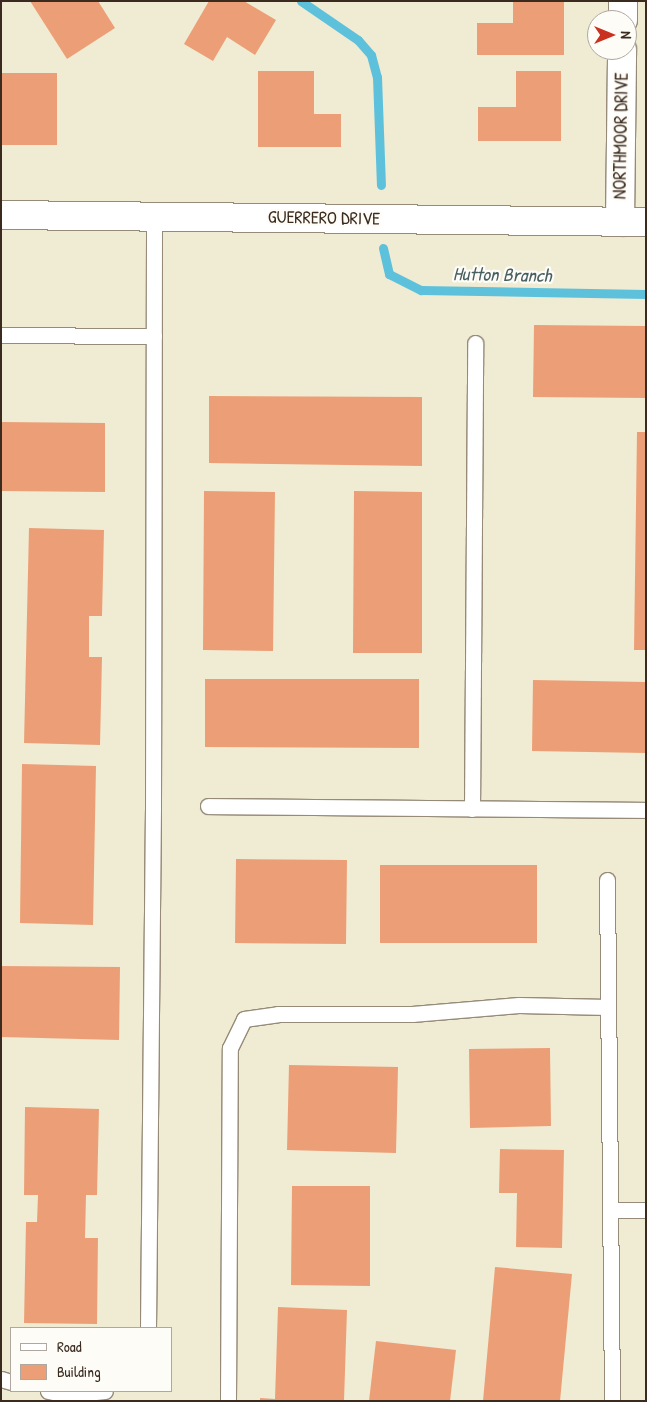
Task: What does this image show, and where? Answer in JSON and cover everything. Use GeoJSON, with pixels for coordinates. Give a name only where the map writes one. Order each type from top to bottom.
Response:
{"type":"FeatureCollection","features":[{"type":"Feature","properties":{"kind":"street","name":"NORTHMOOR DRIVE"},"geometry":{"type":"LineString","coordinates":[[623,60],[633,222]]}},
{"type":"Feature","properties":{"kind":"street","name":"GUERRERO DRIVE"},"geometry":{"type":"LineString","coordinates":[[1,215],[633,222]]}},
{"type":"Feature","properties":{"kind":"lane"},"geometry":{"type":"LineString","coordinates":[[148,1327],[153,809],[154,216]]}},
{"type":"Feature","properties":{"kind":"lane"},"geometry":{"type":"LineString","coordinates":[[1,335],[154,336]]}},
{"type":"Feature","properties":{"kind":"lane"},"geometry":{"type":"LineString","coordinates":[[472,809],[475,343]]}},
{"type":"Feature","properties":{"kind":"lane"},"geometry":{"type":"LineString","coordinates":[[208,806],[646,810]]}},
{"type":"Feature","properties":{"kind":"lane"},"geometry":{"type":"LineString","coordinates":[[607,880],[612,1401]]}},
{"type":"Feature","properties":{"kind":"lane"},"geometry":{"type":"LineString","coordinates":[[228,1401],[230,1048],[244,1019],[278,1014],[412,1014],[519,1005],[608,1007]]}},
{"type":"Feature","properties":{"kind":"lane"},"geometry":{"type":"LineString","coordinates":[[610,1210],[646,1210]]}},
{"type":"Feature","properties":{"kind":"lane"},"geometry":{"type":"LineString","coordinates":[[53,1392],[67,1395],[96,1392]]}},
{"type":"Feature","properties":{"kind":"building"},"geometry":{"type":"Polygon","coordinates":[[[30,1],[98,1],[115,28],[67,59],[30,1]]]}},
{"type":"Feature","properties":{"kind":"building"},"geometry":{"type":"Polygon","coordinates":[[[209,1],[244,1],[276,20],[255,55],[227,37],[213,61],[184,44],[209,1]]]}},
{"type":"Feature","properties":{"kind":"building"},"geometry":{"type":"Polygon","coordinates":[[[513,1],[564,1],[564,55],[477,55],[477,23],[513,23],[513,1]]]}},
{"type":"Feature","properties":{"kind":"building"},"geometry":{"type":"Polygon","coordinates":[[[258,71],[314,71],[314,114],[341,114],[341,147],[258,147],[258,71]]]}},
{"type":"Feature","properties":{"kind":"building"},"geometry":{"type":"Polygon","coordinates":[[[516,71],[561,71],[561,141],[478,141],[478,107],[516,107],[516,71]]]}},
{"type":"Feature","properties":{"kind":"building"},"geometry":{"type":"Polygon","coordinates":[[[1,73],[57,73],[57,145],[1,145],[1,73]]]}},
{"type":"Feature","properties":{"kind":"building"},"geometry":{"type":"Polygon","coordinates":[[[534,325],[646,326],[646,398],[533,397],[534,325]]]}},
{"type":"Feature","properties":{"kind":"building"},"geometry":{"type":"Polygon","coordinates":[[[209,396],[422,397],[422,466],[209,463],[209,396]]]}},
{"type":"Feature","properties":{"kind":"building"},"geometry":{"type":"Polygon","coordinates":[[[1,422],[105,423],[105,492],[1,491],[1,422]]]}},
{"type":"Feature","properties":{"kind":"building"},"geometry":{"type":"Polygon","coordinates":[[[637,432],[646,432],[646,650],[634,650],[637,432]]]}},
{"type":"Feature","properties":{"kind":"building"},"geometry":{"type":"Polygon","coordinates":[[[204,491],[275,492],[273,651],[203,650],[204,491]]]}},
{"type":"Feature","properties":{"kind":"building"},"geometry":{"type":"Polygon","coordinates":[[[354,491],[422,492],[422,653],[353,653],[354,491]]]}},
{"type":"Feature","properties":{"kind":"building"},"geometry":{"type":"Polygon","coordinates":[[[29,528],[104,530],[102,616],[89,616],[89,657],[102,657],[100,745],[24,743],[29,528]]]}},
{"type":"Feature","properties":{"kind":"building"},"geometry":{"type":"Polygon","coordinates":[[[205,679],[419,679],[419,748],[205,747],[205,679]]]}},
{"type":"Feature","properties":{"kind":"building"},"geometry":{"type":"Polygon","coordinates":[[[533,680],[646,682],[646,753],[532,751],[533,680]]]}},
{"type":"Feature","properties":{"kind":"building"},"geometry":{"type":"Polygon","coordinates":[[[22,764],[96,766],[93,925],[20,923],[22,764]]]}},
{"type":"Feature","properties":{"kind":"building"},"geometry":{"type":"Polygon","coordinates":[[[236,859],[347,860],[346,944],[235,943],[236,859]]]}},
{"type":"Feature","properties":{"kind":"building"},"geometry":{"type":"Polygon","coordinates":[[[380,865],[537,865],[537,943],[380,943],[380,865]]]}},
{"type":"Feature","properties":{"kind":"building"},"geometry":{"type":"Polygon","coordinates":[[[1,966],[120,967],[119,1040],[1,1037],[1,966]]]}},
{"type":"Feature","properties":{"kind":"building"},"geometry":{"type":"Polygon","coordinates":[[[550,1048],[551,1126],[470,1128],[469,1049],[550,1048]]]}},
{"type":"Feature","properties":{"kind":"building"},"geometry":{"type":"Polygon","coordinates":[[[289,1065],[398,1067],[396,1153],[287,1150],[289,1065]]]}},
{"type":"Feature","properties":{"kind":"building"},"geometry":{"type":"Polygon","coordinates":[[[25,1107],[99,1109],[97,1195],[86,1195],[85,1238],[98,1238],[97,1324],[24,1323],[26,1222],[37,1222],[38,1195],[24,1195],[25,1107]]]}},
{"type":"Feature","properties":{"kind":"building"},"geometry":{"type":"Polygon","coordinates":[[[500,1149],[564,1150],[562,1248],[516,1247],[517,1193],[499,1193],[500,1149]]]}},
{"type":"Feature","properties":{"kind":"building"},"geometry":{"type":"Polygon","coordinates":[[[292,1186],[370,1186],[370,1286],[291,1285],[292,1186]]]}},
{"type":"Feature","properties":{"kind":"building"},"geometry":{"type":"Polygon","coordinates":[[[495,1267],[572,1274],[560,1401],[483,1401],[495,1267]]]}},
{"type":"Feature","properties":{"kind":"building"},"geometry":{"type":"Polygon","coordinates":[[[278,1307],[347,1310],[344,1401],[260,1401],[260,1398],[275,1399],[278,1307]]]}},
{"type":"Feature","properties":{"kind":"building"},"geometry":{"type":"Polygon","coordinates":[[[376,1341],[456,1350],[450,1401],[369,1401],[376,1341]]]}},
{"type":"Feature","properties":{"kind":"waterway","name":"Hutton Branch"},"geometry":{"type":"LineString","coordinates":[[301,1],[358,40],[371,55],[377,77],[381,185]]}},
{"type":"Feature","properties":{"kind":"waterway","name":"Hutton Branch"},"geometry":{"type":"LineString","coordinates":[[383,248],[389,274],[421,290],[646,294]]}}]}
